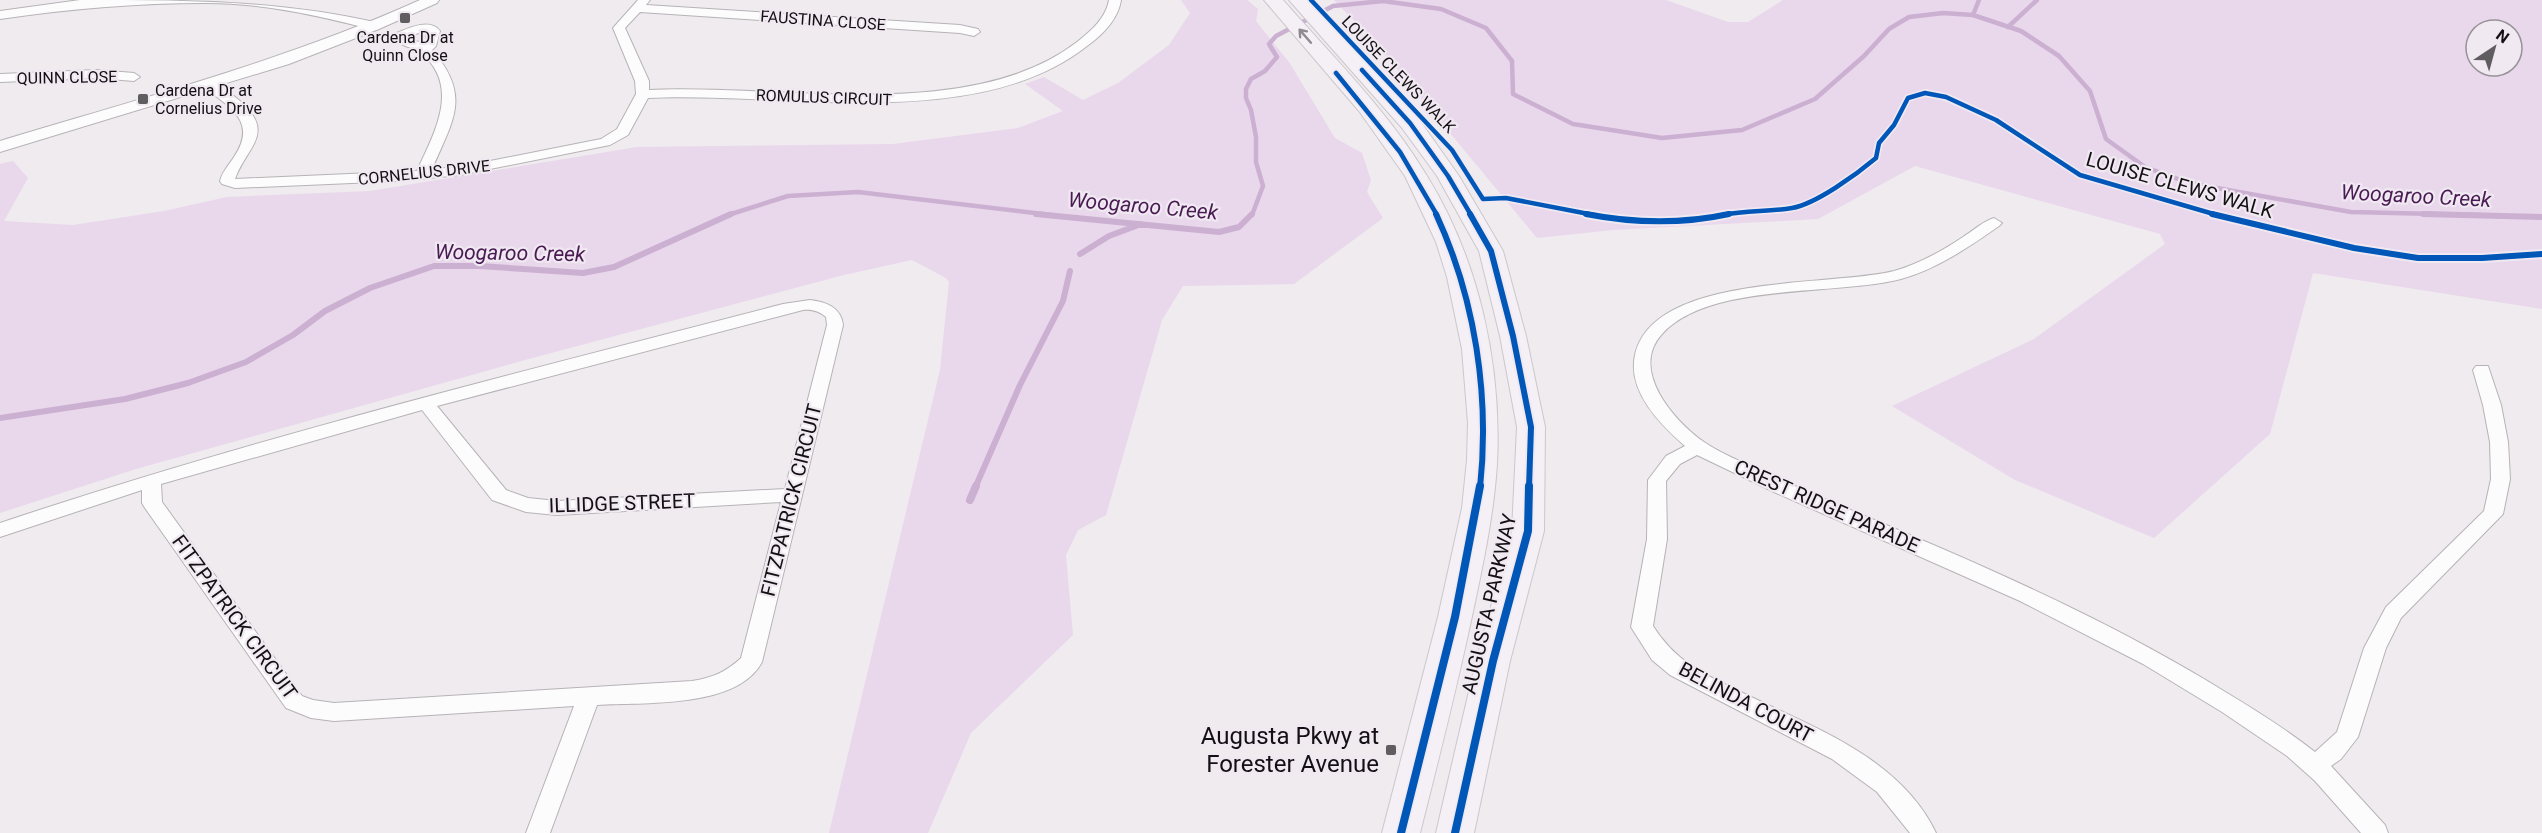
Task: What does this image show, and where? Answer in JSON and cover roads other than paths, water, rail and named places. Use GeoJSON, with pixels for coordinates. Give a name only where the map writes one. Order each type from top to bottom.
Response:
{"type":"FeatureCollection","features":[{"type":"Feature","properties":{"kind":"main road","name":"AUGUSTA PARKWAY"},"geometry":{"type":"LineString","coordinates":[[1273,0],[1348,70],[1410,123],[1429,149],[1448,176],[1491,251],[1513,336],[1532,428],[1528,531],[1492,661],[1455,833]]}},
{"type":"Feature","properties":{"kind":"main road","name":"AUGUSTA PARKWAY"},"geometry":{"type":"LineString","coordinates":[[1298,0],[1348,70],[1380,123],[1405,158],[1432,205],[1458,270],[1475,341],[1479,378],[1482,461],[1471,541],[1453,628],[1401,833]]}},
{"type":"Feature","properties":{"kind":"street"},"geometry":{"type":"LineString","coordinates":[[0,15],[80,4],[204,0]]}},
{"type":"Feature","properties":{"kind":"street"},"geometry":{"type":"LineString","coordinates":[[210,0],[281,5],[342,16],[375,26]]}},
{"type":"Feature","properties":{"kind":"street"},"geometry":{"type":"LineString","coordinates":[[0,147],[283,61],[375,26],[432,0]]}},
{"type":"Feature","properties":{"kind":"street","name":"ROMULUS CIRCUIT"},"geometry":{"type":"LineString","coordinates":[[643,94],[709,92],[843,100],[904,99],[964,92],[1036,71],[1076,50],[1096,32],[1115,6],[1115,0]]}},
{"type":"Feature","properties":{"kind":"street"},"geometry":{"type":"LineString","coordinates":[[640,4],[619,28],[642,81],[643,94]]}},
{"type":"Feature","properties":{"kind":"street","name":"FAUSTINA CLOSE"},"geometry":{"type":"LineString","coordinates":[[640,4],[960,28],[974,32]]}},
{"type":"Feature","properties":{"kind":"street"},"geometry":{"type":"LineString","coordinates":[[422,175],[449,107],[444,77],[424,49]]}},
{"type":"Feature","properties":{"kind":"street","name":"QUINN CLOSE"},"geometry":{"type":"LineString","coordinates":[[0,78],[55,74],[134,77]]}},
{"type":"Feature","properties":{"kind":"street","name":"CORNELIUS DRIVE"},"geometry":{"type":"LineString","coordinates":[[209,84],[245,114],[251,125],[250,138],[228,176],[228,181],[234,184],[255,185],[460,171],[605,142],[623,132],[643,94]]}},
{"type":"Feature","properties":{"kind":"street","name":"CREST RIDGE PARADE"},"geometry":{"type":"LineString","coordinates":[[1994,223],[1944,256],[1897,275],[1721,297],[1693,306],[1673,316],[1655,330],[1644,347],[1641,363],[1646,386],[1656,406],[1698,447],[1784,490],[2000,582],[2089,624],[2175,670],[2315,765],[2376,833]]}},
{"type":"Feature","properties":{"kind":"street","name":"FITZPATRICK CIRCUIT"},"geometry":{"type":"LineString","coordinates":[[0,530],[151,481],[782,309],[807,304],[821,306],[834,316],[835,325],[751,662],[737,675],[716,686],[589,697],[334,712],[311,709],[294,702],[152,503],[151,481]]}},
{"type":"Feature","properties":{"kind":"street"},"geometry":{"type":"LineString","coordinates":[[2315,765],[2333,752],[2347,736],[2375,648],[2393,613],[2493,514],[2500,496],[2498,423],[2482,370]]}},
{"type":"Feature","properties":{"kind":"street","name":"ILLIDGE STREET"},"geometry":{"type":"LineString","coordinates":[[427,405],[499,495],[526,505],[557,508],[791,495]]}},
{"type":"Feature","properties":{"kind":"street","name":"BELINDA COURT"},"geometry":{"type":"LineString","coordinates":[[1698,447],[1673,460],[1657,480],[1657,538],[1642,627],[1664,658],[1711,688],[1850,756],[1882,780],[1914,817],[1924,833]]}},
{"type":"Feature","properties":{"kind":"street"},"geometry":{"type":"LineString","coordinates":[[538,833],[589,697]]}},
{"type":"Feature","properties":{"kind":"waterway"},"geometry":{"type":"LineString","coordinates":[[1973,15],[1979,0]]}},
{"type":"Feature","properties":{"kind":"waterway"},"geometry":{"type":"LineString","coordinates":[[2008,27],[2037,0]]}},
{"type":"Feature","properties":{"kind":"waterway","name":"Woogaroo Creek"},"geometry":{"type":"LineString","coordinates":[[1252,215],[1263,186],[1256,162],[1256,137],[1251,110],[1246,98],[1246,89],[1251,79],[1265,71],[1277,57],[1269,44],[1276,36],[1333,6],[1383,1],[1441,9],[1486,28],[1512,61],[1513,94],[1573,124],[1662,138],[1742,130],[1815,99],[1864,56],[1889,29],[1909,17],[1943,13],[1973,15]]}},
{"type":"Feature","properties":{"kind":"waterway","name":"Woogaroo Creek"},"geometry":{"type":"LineString","coordinates":[[1973,15],[2008,27]]}},
{"type":"Feature","properties":{"kind":"waterway","name":"Woogaroo Creek"},"geometry":{"type":"LineString","coordinates":[[2008,27],[2021,31],[2059,56],[2090,91],[2106,139],[2145,167],[2189,183],[2351,212],[2480,215]]}},
{"type":"Feature","properties":{"kind":"waterway","name":"Woogaroo Creek"},"geometry":{"type":"LineString","coordinates":[[731,214],[788,196],[858,192],[1051,215]]}},
{"type":"Feature","properties":{"kind":"waterway","name":"Woogaroo Creek"},"geometry":{"type":"LineString","coordinates":[[0,418],[125,399],[188,383],[246,362],[293,335],[325,311],[370,288],[434,266],[480,266],[583,273],[614,267],[731,214]]}},
{"type":"Feature","properties":{"kind":"waterway","name":"Woogaroo Creek"},"geometry":{"type":"LineString","coordinates":[[1036,214],[1140,224]]}},
{"type":"Feature","properties":{"kind":"waterway","name":"Woogaroo Creek"},"geometry":{"type":"LineString","coordinates":[[1140,224],[1219,232],[1239,227],[1252,214]]}},
{"type":"Feature","properties":{"kind":"waterway","name":"Woogaroo Creek"},"geometry":{"type":"LineString","coordinates":[[2423,214],[2542,217]]}},
{"type":"Feature","properties":{"kind":"waterway"},"geometry":{"type":"LineString","coordinates":[[1080,254],[1109,236],[1140,224]]}},
{"type":"Feature","properties":{"kind":"waterway"},"geometry":{"type":"LineString","coordinates":[[975,488],[1020,385],[1063,301],[1070,271]]}},
{"type":"Feature","properties":{"kind":"waterway"},"geometry":{"type":"LineString","coordinates":[[970,500],[976,486]]}},
{"type":"Feature","properties":{"kind":"place","name":"Cardena Dr at Quinn Close"},"geometry":{"type":"Point","coordinates":[405,18]}},
{"type":"Feature","properties":{"kind":"place","name":"Cardena Dr at Cornelius Drive"},"geometry":{"type":"Point","coordinates":[143,99]}},
{"type":"Feature","properties":{"kind":"place","name":"Augusta Pkwy at Forester Avenue"},"geometry":{"type":"Point","coordinates":[1391,750]}}]}
